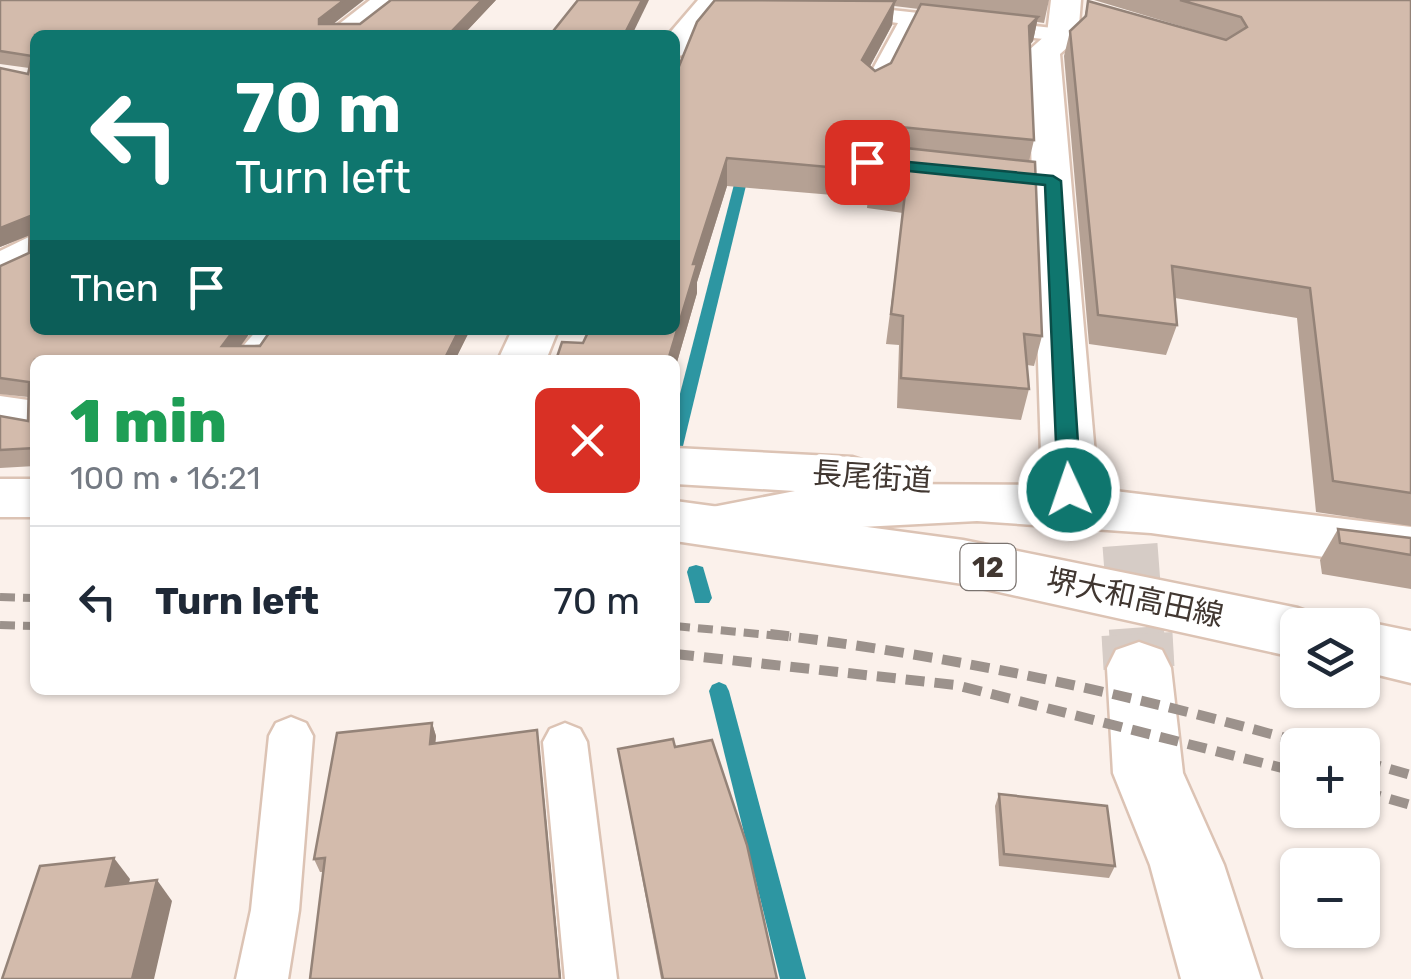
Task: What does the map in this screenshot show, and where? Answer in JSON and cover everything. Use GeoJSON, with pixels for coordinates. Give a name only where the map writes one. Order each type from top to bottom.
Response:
{"type":"FeatureCollection","features":[{"type":"Feature","properties":{"kind":"street"},"geometry":{"type":"LineString","coordinates":[[348,30],[389,0]]}},
{"type":"Feature","properties":{"kind":"street"},"geometry":{"type":"LineString","coordinates":[[680,41],[714,0]]}},
{"type":"Feature","properties":{"kind":"street"},"geometry":{"type":"LineString","coordinates":[[696,522],[785,510],[1070,498],[1044,180],[1044,51],[1074,15]]}},
{"type":"Feature","properties":{"kind":"street"},"geometry":{"type":"LineString","coordinates":[[0,270],[30,250]]}},
{"type":"Feature","properties":{"kind":"street"},"geometry":{"type":"LineString","coordinates":[[0,412],[30,417]]}},
{"type":"Feature","properties":{"kind":"street","name":"長尾街道"},"geometry":{"type":"LineString","coordinates":[[680,466],[1070,498],[1129,527],[1411,548]]}},
{"type":"Feature","properties":{"kind":"street"},"geometry":{"type":"LineString","coordinates":[[0,498],[30,498]]}},
{"type":"Feature","properties":{"kind":"street","name":"堺大和高田線"},"geometry":{"type":"LineString","coordinates":[[696,522],[963,562],[1280,629]]}},
{"type":"Feature","properties":{"kind":"street"},"geometry":{"type":"LineString","coordinates":[[1380,650],[1411,658]]}},
{"type":"Feature","properties":{"kind":"street"},"geometry":{"type":"LineString","coordinates":[[1138,668],[1148,773],[1188,865],[1221,979]]}},
{"type":"Feature","properties":{"kind":"lane"},"geometry":{"type":"LineString","coordinates":[[840,10],[910,18],[1074,15]]}},
{"type":"Feature","properties":{"kind":"lane"},"geometry":{"type":"LineString","coordinates":[[874,88],[910,18]]}},
{"type":"Feature","properties":{"kind":"lane"},"geometry":{"type":"LineString","coordinates":[[250,355],[268,335]]}},
{"type":"Feature","properties":{"kind":"lane"},"geometry":{"type":"LineString","coordinates":[[262,979],[275,910],[290,736]]}},
{"type":"Feature","properties":{"kind":"lane"},"geometry":{"type":"LineString","coordinates":[[565,742],[591,979]]}},
{"type":"Feature","properties":{"kind":"building"},"geometry":{"type":"Polygon","coordinates":[[[0,0],[344,0],[319,19],[319,24],[360,24],[391,0],[482,0],[453,30],[30,30],[30,56],[0,51],[0,0]]]}},
{"type":"Feature","properties":{"kind":"building"},"geometry":{"type":"Polygon","coordinates":[[[578,0],[642,0],[627,30],[554,30],[578,0]]]}},
{"type":"Feature","properties":{"kind":"building"},"geometry":{"type":"Polygon","coordinates":[[[715,0],[895,1],[862,60],[875,71],[891,63],[921,4],[1038,17],[1029,26],[1034,140],[870,124],[854,134],[860,143],[1035,162],[1042,336],[1024,334],[1029,389],[901,378],[903,316],[891,314],[906,185],[870,180],[873,171],[727,158],[693,264],[697,264],[680,320],[680,64],[697,22],[715,0]]]}},
{"type":"Feature","properties":{"kind":"building"},"geometry":{"type":"Polygon","coordinates":[[[1180,0],[1411,0],[1411,493],[1333,481],[1310,288],[1172,266],[1177,325],[1098,315],[1070,31],[1086,16],[1088,1],[1226,40],[1247,27],[1241,17],[1180,0]]]}},
{"type":"Feature","properties":{"kind":"building"},"geometry":{"type":"Polygon","coordinates":[[[30,65],[30,216],[0,228],[0,68],[28,74],[30,65]]]}},
{"type":"Feature","properties":{"kind":"building"},"geometry":{"type":"Polygon","coordinates":[[[30,216],[30,335],[230,335],[222,346],[260,346],[268,335],[456,335],[446,355],[30,355],[30,448],[0,450],[0,416],[28,421],[29,382],[0,378],[0,266],[29,253],[30,216]]]}},
{"type":"Feature","properties":{"kind":"building"},"geometry":{"type":"Polygon","coordinates":[[[587,335],[676,335],[670,355],[558,355],[562,342],[583,343],[587,335]]]}},
{"type":"Feature","properties":{"kind":"building"},"geometry":{"type":"Polygon","coordinates":[[[1338,529],[1411,538],[1411,555],[1340,543],[1338,529]]]}},
{"type":"Feature","properties":{"kind":"building"},"geometry":{"type":"Polygon","coordinates":[[[432,723],[430,744],[537,730],[560,979],[310,979],[325,858],[314,859],[337,733],[432,723]]]}},
{"type":"Feature","properties":{"kind":"building"},"geometry":{"type":"Polygon","coordinates":[[[673,739],[675,747],[712,740],[747,845],[777,979],[663,979],[618,749],[673,739]]]}},
{"type":"Feature","properties":{"kind":"building"},"geometry":{"type":"Polygon","coordinates":[[[999,794],[1107,806],[1115,866],[1004,854],[999,794]]]}},
{"type":"Feature","properties":{"kind":"building"},"geometry":{"type":"Polygon","coordinates":[[[114,858],[106,886],[157,880],[132,979],[2,979],[40,866],[114,858]]]}},
{"type":"Feature","properties":{"kind":"waterway"},"geometry":{"type":"LineString","coordinates":[[680,426],[745,165]]}},
{"type":"Feature","properties":{"kind":"waterway"},"geometry":{"type":"LineString","coordinates":[[696,572],[702,598]]}},
{"type":"Feature","properties":{"kind":"waterway"},"geometry":{"type":"LineString","coordinates":[[719,691],[793,979]]}},
{"type":"Feature","properties":{"kind":"tunnel"},"geometry":{"type":"LineString","coordinates":[[1130,545],[1137,637]]}},
{"type":"Feature","properties":{"kind":"tunnel"},"geometry":{"type":"LineString","coordinates":[[1137,634],[1139,668]]}},
{"type":"Feature","properties":{"kind":"railway"},"geometry":{"type":"LineString","coordinates":[[0,597],[30,598]]}},
{"type":"Feature","properties":{"kind":"railway"},"geometry":{"type":"LineString","coordinates":[[0,625],[30,626]]}},
{"type":"Feature","properties":{"kind":"railway"},"geometry":{"type":"LineString","coordinates":[[680,626],[791,637]]}},
{"type":"Feature","properties":{"kind":"railway"},"geometry":{"type":"LineString","coordinates":[[770,634],[907,653],[1042,679],[1280,737]]}},
{"type":"Feature","properties":{"kind":"railway"},"geometry":{"type":"LineString","coordinates":[[680,655],[956,685],[1280,767]]}},
{"type":"Feature","properties":{"kind":"railway"},"geometry":{"type":"LineString","coordinates":[[1380,766],[1411,775]]}},
{"type":"Feature","properties":{"kind":"railway"},"geometry":{"type":"LineString","coordinates":[[1380,796],[1411,805]]}},
{"type":"Feature","properties":{"kind":"route"},"geometry":{"type":"LineString","coordinates":[[867,162],[1053,181],[1069,490]]}}]}
